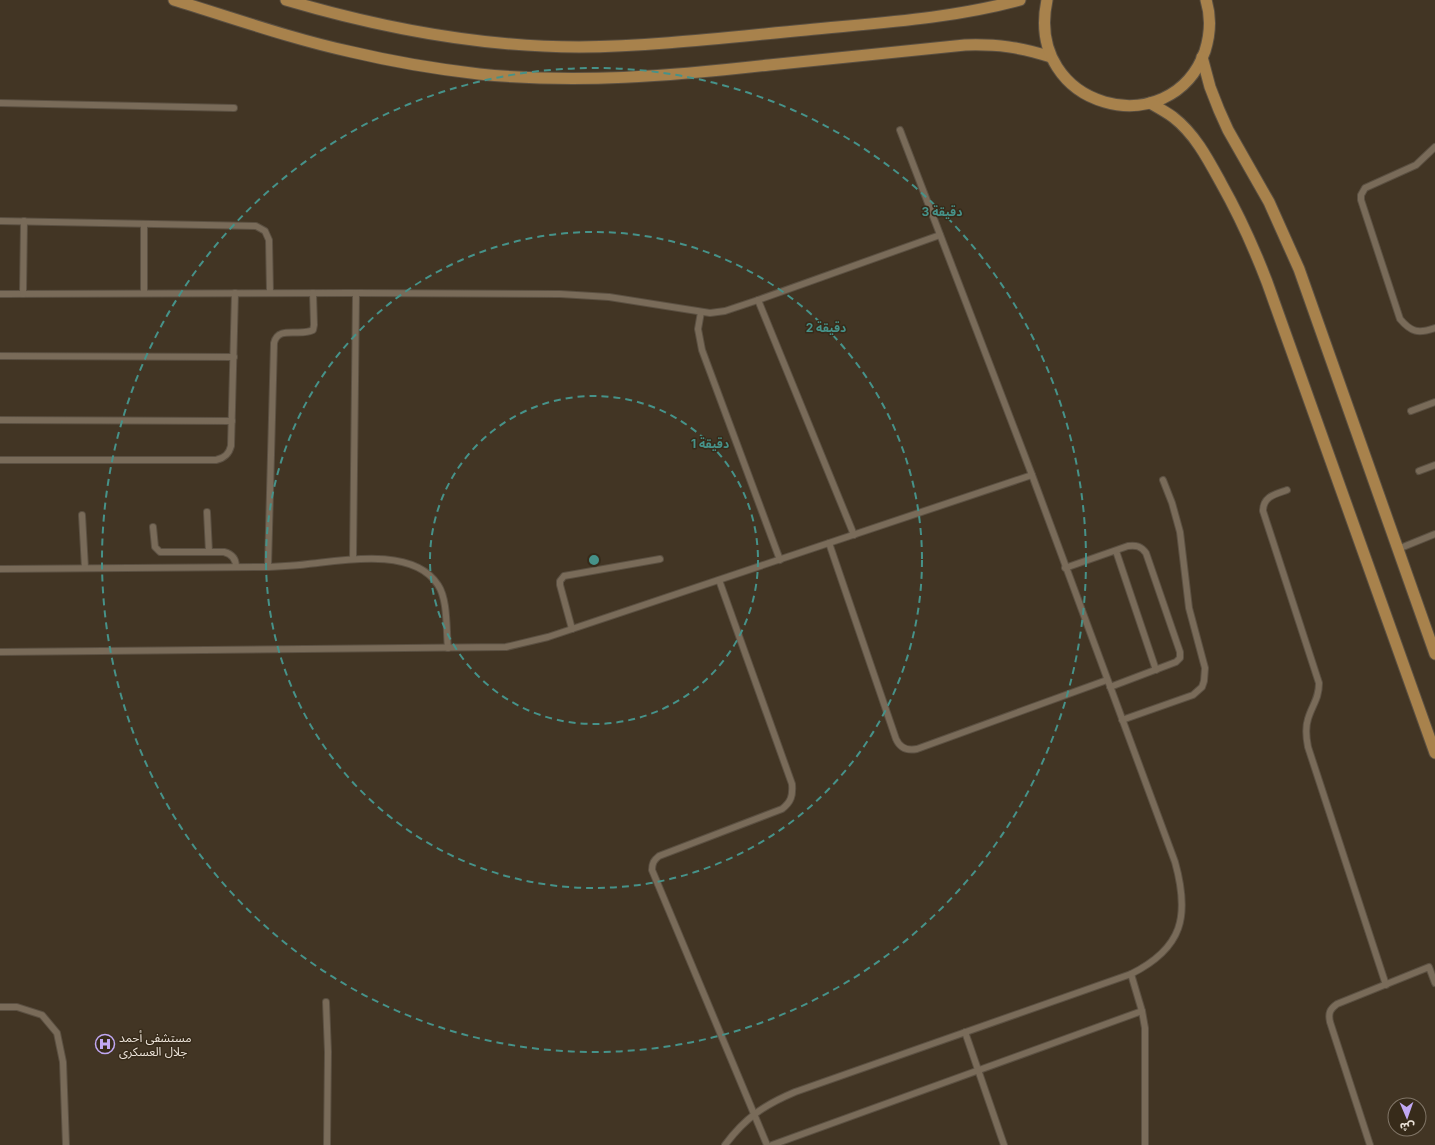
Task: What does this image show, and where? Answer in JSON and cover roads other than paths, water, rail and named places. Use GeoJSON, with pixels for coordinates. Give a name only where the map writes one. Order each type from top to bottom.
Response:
{"type":"FeatureCollection","features":[{"type":"Feature","properties":{"kind":"main road"},"geometry":{"type":"LineString","coordinates":[[174,0],[307,41],[395,62],[440,69],[522,77],[604,79],[677,75],[965,44],[1008,46],[1028,49],[1051,57]]}},
{"type":"Feature","properties":{"kind":"main road"},"geometry":{"type":"LineString","coordinates":[[286,0],[324,11],[426,33],[492,42],[578,47],[672,43],[924,18],[994,7],[1020,0]]}},
{"type":"Feature","properties":{"kind":"main road"},"geometry":{"type":"LineString","coordinates":[[1047,0],[1044,12],[1044,35],[1051,57],[1057,69],[1070,83],[1086,95],[1098,101],[1123,106],[1150,103],[1171,93],[1181,86],[1189,77],[1202,57],[1207,44],[1210,18],[1206,0]]}},
{"type":"Feature","properties":{"kind":"main road"},"geometry":{"type":"LineString","coordinates":[[1202,57],[1218,110],[1269,202],[1299,269],[1435,654]]}},
{"type":"Feature","properties":{"kind":"main road"},"geometry":{"type":"LineString","coordinates":[[1150,103],[1173,118],[1196,141],[1237,212],[1255,250],[1435,753]]}},
{"type":"Feature","properties":{"kind":"lane"},"geometry":{"type":"LineString","coordinates":[[0,103],[234,108]]}},
{"type":"Feature","properties":{"kind":"lane"},"geometry":{"type":"LineString","coordinates":[[725,1145],[733,1134],[755,1113],[771,1102],[795,1092],[1131,974],[1143,968],[1167,948],[1176,935],[1181,922],[1181,882],[1175,862],[1065,568],[1032,475],[900,130]]}},
{"type":"Feature","properties":{"kind":"lane"},"geometry":{"type":"LineString","coordinates":[[1435,147],[1416,165],[1366,188],[1361,195],[1360,200],[1400,319],[1408,328],[1417,332],[1435,328]]}},
{"type":"Feature","properties":{"kind":"lane"},"geometry":{"type":"LineString","coordinates":[[0,220],[256,226],[261,228],[268,235],[270,293]]}},
{"type":"Feature","properties":{"kind":"lane"},"geometry":{"type":"LineString","coordinates":[[23,294],[24,221]]}},
{"type":"Feature","properties":{"kind":"lane"},"geometry":{"type":"LineString","coordinates":[[144,224],[144,293]]}},
{"type":"Feature","properties":{"kind":"lane"},"geometry":{"type":"LineString","coordinates":[[0,294],[574,294],[609,297],[701,312],[725,311],[940,235]]}},
{"type":"Feature","properties":{"kind":"lane"},"geometry":{"type":"LineString","coordinates":[[0,460],[222,459],[230,451],[231,446],[235,293]]}},
{"type":"Feature","properties":{"kind":"lane"},"geometry":{"type":"LineString","coordinates":[[268,567],[274,343],[276,337],[282,333],[307,332],[313,330],[313,293]]}},
{"type":"Feature","properties":{"kind":"lane"},"geometry":{"type":"LineString","coordinates":[[353,559],[356,293]]}},
{"type":"Feature","properties":{"kind":"lane"},"geometry":{"type":"LineString","coordinates":[[758,300],[854,535]]}},
{"type":"Feature","properties":{"kind":"lane"},"geometry":{"type":"LineString","coordinates":[[701,312],[698,330],[702,350],[780,560]]}},
{"type":"Feature","properties":{"kind":"lane"},"geometry":{"type":"LineString","coordinates":[[0,356],[234,357]]}},
{"type":"Feature","properties":{"kind":"lane"},"geometry":{"type":"LineString","coordinates":[[1411,411],[1435,402]]}},
{"type":"Feature","properties":{"kind":"lane"},"geometry":{"type":"LineString","coordinates":[[0,420],[232,421]]}},
{"type":"Feature","properties":{"kind":"lane"},"geometry":{"type":"LineString","coordinates":[[1419,471],[1435,465]]}},
{"type":"Feature","properties":{"kind":"lane"},"geometry":{"type":"LineString","coordinates":[[0,652],[506,647],[548,637],[1032,475]]}},
{"type":"Feature","properties":{"kind":"lane"},"geometry":{"type":"LineString","coordinates":[[1122,720],[1193,695],[1202,687],[1205,675],[1205,668],[1189,608],[1180,532],[1163,480]]}},
{"type":"Feature","properties":{"kind":"lane"},"geometry":{"type":"LineString","coordinates":[[1288,490],[1270,496],[1264,502],[1263,511],[1319,683],[1317,701],[1308,718],[1306,727],[1308,747],[1386,985]]}},
{"type":"Feature","properties":{"kind":"lane"},"geometry":{"type":"LineString","coordinates":[[207,512],[209,552]]}},
{"type":"Feature","properties":{"kind":"lane"},"geometry":{"type":"LineString","coordinates":[[82,515],[84,568]]}},
{"type":"Feature","properties":{"kind":"lane"},"geometry":{"type":"LineString","coordinates":[[153,527],[155,547],[160,552],[228,553],[235,559],[236,567]]}},
{"type":"Feature","properties":{"kind":"lane"},"geometry":{"type":"LineString","coordinates":[[1398,549],[1435,534]]}},
{"type":"Feature","properties":{"kind":"lane"},"geometry":{"type":"LineString","coordinates":[[829,543],[896,739],[903,748],[907,750],[917,749],[1107,680]]}},
{"type":"Feature","properties":{"kind":"lane"},"geometry":{"type":"LineString","coordinates":[[1065,568],[1128,546],[1137,546],[1146,553],[1181,655],[1178,661],[1110,687]]}},
{"type":"Feature","properties":{"kind":"lane"},"geometry":{"type":"LineString","coordinates":[[1116,550],[1156,670]]}},
{"type":"Feature","properties":{"kind":"lane"},"geometry":{"type":"LineString","coordinates":[[0,569],[268,567],[373,558],[406,563],[419,568],[430,576],[438,585],[446,614],[448,648]]}},
{"type":"Feature","properties":{"kind":"lane"},"geometry":{"type":"LineString","coordinates":[[572,629],[560,585],[560,581],[564,576],[660,559]]}},
{"type":"Feature","properties":{"kind":"lane"},"geometry":{"type":"LineString","coordinates":[[720,580],[792,784],[793,792],[791,799],[782,809],[659,856],[652,864],[652,870],[755,1113],[767,1145]]}},
{"type":"Feature","properties":{"kind":"lane"},"geometry":{"type":"LineString","coordinates":[[1370,1145],[1329,1017],[1332,1008],[1337,1004],[1432,966],[1435,983]]}},
{"type":"Feature","properties":{"kind":"lane"},"geometry":{"type":"LineString","coordinates":[[1131,974],[1142,1011],[1145,1032],[1145,1145]]}},
{"type":"Feature","properties":{"kind":"lane"},"geometry":{"type":"LineString","coordinates":[[326,1002],[328,1052],[327,1145]]}},
{"type":"Feature","properties":{"kind":"lane"},"geometry":{"type":"LineString","coordinates":[[0,1007],[17,1007],[42,1015],[57,1033],[63,1062],[66,1145]]}},
{"type":"Feature","properties":{"kind":"lane"},"geometry":{"type":"LineString","coordinates":[[772,1145],[1142,1011]]}},
{"type":"Feature","properties":{"kind":"lane"},"geometry":{"type":"LineString","coordinates":[[965,1032],[1004,1145]]}},
{"type":"Feature","properties":{"kind":"place","name":"مستشفى أحمد جلال العسكرى"},"geometry":{"type":"Point","coordinates":[105,1044]}}]}
